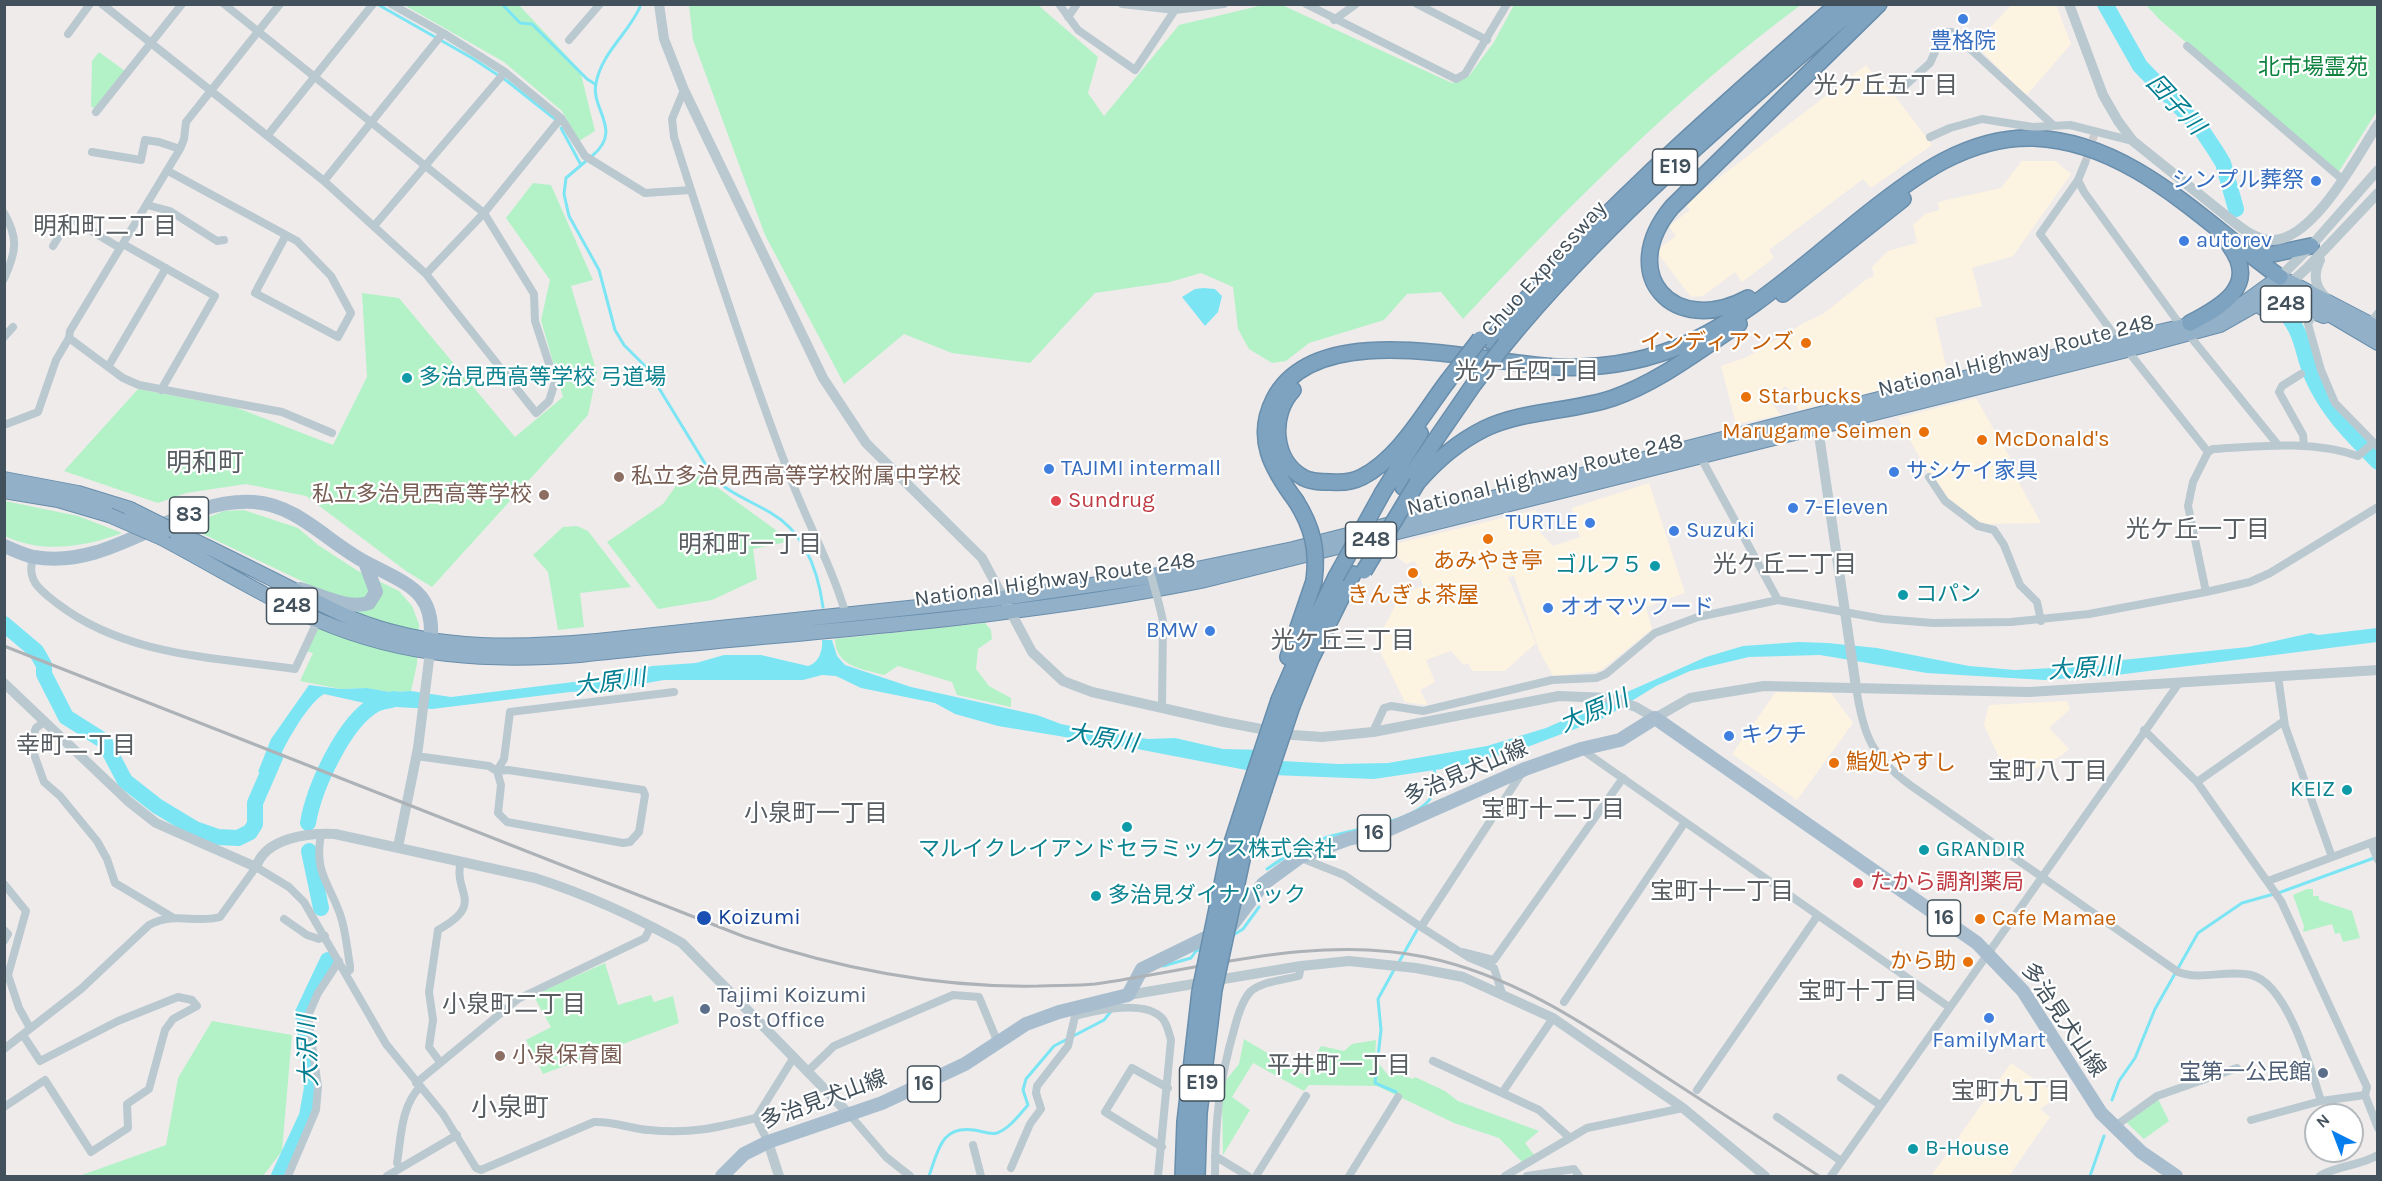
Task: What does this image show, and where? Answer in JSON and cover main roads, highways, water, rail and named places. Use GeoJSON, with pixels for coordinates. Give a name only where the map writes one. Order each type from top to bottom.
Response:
{"type":"FeatureCollection","features":[{"type":"Feature","properties":{"kind":"highway","name":"Chuo Expressway"},"geometry":{"type":"LineString","coordinates":[[1410,485],[1474,384],[1492,341],[1536,286],[1663,158],[1838,4]]}},
{"type":"Feature","properties":{"kind":"highway","name":"Chuo Expressway"},"geometry":{"type":"LineString","coordinates":[[1282,702],[1299,654],[1336,577],[1383,492],[1452,382],[1492,341],[1551,289],[1629,208],[1859,4]]}},
{"type":"Feature","properties":{"kind":"highway"},"geometry":{"type":"LineString","coordinates":[[1806,262],[1738,303],[1705,311],[1682,308],[1663,295],[1650,273],[1648,258],[1653,233],[1672,207],[1879,4]]}},
{"type":"Feature","properties":{"kind":"highway"},"geometry":{"type":"LineString","coordinates":[[1282,702],[1314,581],[1317,558],[1314,538],[1306,517],[1273,468],[1264,443],[1264,430],[1268,411],[1276,394],[1312,365],[1351,353],[1410,350],[1555,367],[1587,367],[1628,362],[1674,349],[1725,322],[1915,176],[1980,145],[2032,138],[2064,141],[2089,148],[2119,161],[2171,194],[2233,245],[2240,270],[2232,298],[2187,328]]}},
{"type":"Feature","properties":{"kind":"highway"},"geometry":{"type":"LineString","coordinates":[[1282,702],[1311,659],[1326,646],[1359,572],[1410,485],[1460,443],[1486,428],[1614,398],[1681,363],[1843,248],[1932,174],[1976,152],[2000,147],[2050,146],[2095,156],[2125,170],[2168,198],[2282,282]]}},
{"type":"Feature","properties":{"kind":"highway"},"geometry":{"type":"LineString","coordinates":[[2233,245],[2241,243],[2256,252],[2268,255],[2319,247]]}},
{"type":"Feature","properties":{"kind":"highway","name":"248"},"geometry":{"type":"LineString","coordinates":[[2282,282],[2333,306],[2375,322]]}},
{"type":"Feature","properties":{"kind":"highway","name":"248"},"geometry":{"type":"LineString","coordinates":[[2282,282],[2339,322]]}},
{"type":"Feature","properties":{"kind":"highway","name":"National Highway Route 248"},"geometry":{"type":"LineString","coordinates":[[4,479],[78,493],[130,509],[168,534],[318,620],[394,646],[535,647],[1003,598],[1130,581],[1254,558],[1817,422],[2187,328],[2232,321],[2282,282]]}},
{"type":"Feature","properties":{"kind":"highway","name":"National Highway Route 248"},"geometry":{"type":"LineString","coordinates":[[2187,328],[2244,303],[2282,282]]}},
{"type":"Feature","properties":{"kind":"highway","name":"248"},"geometry":{"type":"LineString","coordinates":[[2232,321],[2279,304],[2294,304],[2339,322],[2378,343]]}},
{"type":"Feature","properties":{"kind":"highway"},"geometry":{"type":"LineString","coordinates":[[1452,382],[1387,459],[1362,477],[1344,483],[1314,481],[1295,471],[1284,457],[1277,425],[1283,405],[1305,379],[1340,363],[1422,360],[1552,376],[1594,376],[1628,371],[1677,357],[1728,331]]}},
{"type":"Feature","properties":{"kind":"highway","name":"National Highway Route 248"},"geometry":{"type":"LineString","coordinates":[[4,491],[58,500],[168,534],[278,582],[366,624],[472,659],[525,659],[1010,611],[1136,594],[1201,581],[1701,458],[1817,422]]}},
{"type":"Feature","properties":{"kind":"highway","name":"E19"},"geometry":{"type":"LineString","coordinates":[[1183,1176],[1185,1122],[1207,991],[1235,855],[1282,702]]}},
{"type":"Feature","properties":{"kind":"highway","name":"E19"},"geometry":{"type":"LineString","coordinates":[[1197,1176],[1207,991]]}},
{"type":"Feature","properties":{"kind":"main road","name":"83"},"geometry":{"type":"LineString","coordinates":[[4,546],[33,557],[55,558],[105,550],[212,507],[254,502],[276,507],[298,517],[365,562],[412,586],[420,593],[430,611],[431,645]]}},
{"type":"Feature","properties":{"kind":"main road"},"geometry":{"type":"LineString","coordinates":[[278,582],[362,606],[373,600],[376,592],[365,562]]}},
{"type":"Feature","properties":{"kind":"main road","name":"多治見犬山線"},"geometry":{"type":"LineString","coordinates":[[722,1176],[744,1154],[768,1142],[882,1103],[938,1078],[1026,1024],[1076,1012],[1128,995],[1142,969],[1232,925],[1263,884],[1300,857],[1348,839],[1385,831],[1525,769],[1581,749],[1620,740],[1655,718],[1951,922],[1988,953],[2023,991],[2085,1091],[2114,1127],[2141,1152],[2176,1176]]}},
{"type":"Feature","properties":{"kind":"water"},"geometry":{"type":"Polygon","coordinates":[[[1195,289],[1215,289],[1222,296],[1218,312],[1205,326],[1182,297],[1195,289]]]}},
{"type":"Feature","properties":{"kind":"water"},"geometry":{"type":"Polygon","coordinates":[[[2377,628],[2377,642],[2117,675],[2044,680],[1927,673],[1820,655],[1749,657],[1690,671],[1656,686],[1604,718],[1522,749],[1455,767],[1374,779],[1272,775],[1132,748],[998,726],[955,714],[935,703],[861,688],[836,676],[822,675],[803,680],[664,680],[606,690],[570,692],[432,709],[378,706],[324,694],[301,720],[286,745],[271,778],[258,772],[271,739],[309,685],[341,689],[367,688],[390,692],[411,691],[451,697],[598,679],[652,666],[696,663],[724,655],[761,655],[808,666],[819,656],[822,640],[832,640],[837,656],[845,665],[911,687],[1037,715],[1061,724],[1148,739],[1175,738],[1223,749],[1264,750],[1282,761],[1338,764],[1388,763],[1487,746],[1546,728],[1706,657],[1743,646],[1799,642],[1828,643],[1877,648],[1969,666],[2015,670],[2109,665],[2122,660],[2248,647],[2311,633],[2318,635],[2377,628]]]}},
{"type":"Feature","properties":{"kind":"waterway"},"geometry":{"type":"LineString","coordinates":[[377,4],[472,58],[507,81],[555,119]]}},
{"type":"Feature","properties":{"kind":"waterway"},"geometry":{"type":"LineString","coordinates":[[502,4],[520,23],[532,24],[587,79],[595,84]]}},
{"type":"Feature","properties":{"kind":"waterway","name":"団子川"},"geometry":{"type":"LineString","coordinates":[[2105,4],[2140,66],[2201,129],[2215,150],[2223,163],[2236,209]]}},
{"type":"Feature","properties":{"kind":"waterway"},"geometry":{"type":"LineString","coordinates":[[592,156],[601,146],[606,128],[595,93],[599,72],[609,52],[640,7]]}},
{"type":"Feature","properties":{"kind":"waterway"},"geometry":{"type":"LineString","coordinates":[[561,128],[581,165]]}},
{"type":"Feature","properties":{"kind":"waterway"},"geometry":{"type":"LineString","coordinates":[[586,161],[566,178],[564,194],[569,216],[599,270],[615,330],[624,345],[646,367],[709,470]]}},
{"type":"Feature","properties":{"kind":"waterway","name":"団子川"},"geometry":{"type":"LineString","coordinates":[[2285,312],[2296,329],[2318,389],[2341,422],[2378,462]]}},
{"type":"Feature","properties":{"kind":"waterway"},"geometry":{"type":"LineString","coordinates":[[712,476],[732,492],[783,521],[792,531],[801,542],[813,566],[823,607]]}},
{"type":"Feature","properties":{"kind":"waterway","name":"大原川"},"geometry":{"type":"LineString","coordinates":[[4,624],[36,651],[44,665],[44,674],[66,717],[104,741],[125,781],[157,806],[195,829],[218,837],[238,838],[250,832],[255,824],[255,803],[275,757]]}},
{"type":"Feature","properties":{"kind":"waterway","name":"大沢川"},"geometry":{"type":"LineString","coordinates":[[308,823],[324,774],[342,740],[364,713],[376,704],[394,699]]}},
{"type":"Feature","properties":{"kind":"waterway"},"geometry":{"type":"LineString","coordinates":[[1267,869],[1325,838],[1386,823],[1416,811],[1434,792],[1436,783],[1434,768]]}},
{"type":"Feature","properties":{"kind":"waterway","name":"大沢川"},"geometry":{"type":"LineString","coordinates":[[309,851],[321,908]]}},
{"type":"Feature","properties":{"kind":"waterway"},"geometry":{"type":"LineString","coordinates":[[2112,1100],[2119,1081],[2135,1058],[2155,1009],[2198,933],[2242,903],[2281,892],[2374,858]]}},
{"type":"Feature","properties":{"kind":"waterway"},"geometry":{"type":"LineString","coordinates":[[1230,937],[1243,929],[1259,907]]}},
{"type":"Feature","properties":{"kind":"waterway"},"geometry":{"type":"LineString","coordinates":[[1399,962],[1417,930]]}},
{"type":"Feature","properties":{"kind":"waterway"},"geometry":{"type":"LineString","coordinates":[[1163,966],[1191,958],[1196,951],[1204,948]]}},
{"type":"Feature","properties":{"kind":"waterway","name":"大沢川"},"geometry":{"type":"LineString","coordinates":[[279,1176],[307,1116],[312,1088],[303,1013],[328,960]]}},
{"type":"Feature","properties":{"kind":"waterway"},"geometry":{"type":"LineString","coordinates":[[1395,968],[1378,999],[1381,1030],[1375,1083],[1396,1092]]}},
{"type":"Feature","properties":{"kind":"waterway"},"geometry":{"type":"LineString","coordinates":[[929,1176],[938,1149],[948,1136],[963,1130],[995,1133],[1006,1128],[1028,1105],[1023,1090],[1026,1079],[1054,1046],[1104,1020],[1112,1010]]}},
{"type":"Feature","properties":{"kind":"waterway"},"geometry":{"type":"LineString","coordinates":[[2090,1176],[2104,1136]]}},
{"type":"Feature","properties":{"kind":"tunnel"},"geometry":{"type":"LineString","coordinates":[[2085,163],[2095,132]]}},
{"type":"Feature","properties":{"kind":"railway"},"geometry":{"type":"LineString","coordinates":[[4,646],[745,937],[853,967],[963,984],[1038,986],[1095,984],[1302,951],[1343,949],[1384,951],[1425,957],[1457,965],[1517,988],[1573,1018],[1819,1176]]}},
{"type":"Feature","properties":{"kind":"place","name":"豊格院"},"geometry":{"type":"Point","coordinates":[1963,19]}},
{"type":"Feature","properties":{"kind":"place","name":"シンプル葬祭"},"geometry":{"type":"Point","coordinates":[2316,181]}},
{"type":"Feature","properties":{"kind":"place","name":"autorev"},"geometry":{"type":"Point","coordinates":[2184,241]}},
{"type":"Feature","properties":{"kind":"place","name":"インディアンズ"},"geometry":{"type":"Point","coordinates":[1806,343]}},
{"type":"Feature","properties":{"kind":"place","name":"多治見西高等学校 弓道場"},"geometry":{"type":"Point","coordinates":[407,378]}},
{"type":"Feature","properties":{"kind":"place","name":"Starbucks"},"geometry":{"type":"Point","coordinates":[1746,397]}},
{"type":"Feature","properties":{"kind":"place","name":"Marugame Seimen"},"geometry":{"type":"Point","coordinates":[1924,432]}},
{"type":"Feature","properties":{"kind":"place","name":"McDonald's"},"geometry":{"type":"Point","coordinates":[1982,440]}},
{"type":"Feature","properties":{"kind":"place","name":"TAJIMI intermall"},"geometry":{"type":"Point","coordinates":[1049,469]}},
{"type":"Feature","properties":{"kind":"place","name":"サシケイ家具"},"geometry":{"type":"Point","coordinates":[1894,472]}},
{"type":"Feature","properties":{"kind":"place","name":"私立多治見西高等学校附属中学校"},"geometry":{"type":"Point","coordinates":[619,477]}},
{"type":"Feature","properties":{"kind":"place","name":"私立多治見西高等学校"},"geometry":{"type":"Point","coordinates":[544,495]}},
{"type":"Feature","properties":{"kind":"place","name":"Sundrug"},"geometry":{"type":"Point","coordinates":[1056,501]}},
{"type":"Feature","properties":{"kind":"place","name":"7-Eleven"},"geometry":{"type":"Point","coordinates":[1793,508]}},
{"type":"Feature","properties":{"kind":"place","name":"TURTLE"},"geometry":{"type":"Point","coordinates":[1590,523]}},
{"type":"Feature","properties":{"kind":"place","name":"Suzuki"},"geometry":{"type":"Point","coordinates":[1674,531]}},
{"type":"Feature","properties":{"kind":"place","name":"あみやき亭"},"geometry":{"type":"Point","coordinates":[1488,539]}},
{"type":"Feature","properties":{"kind":"place","name":"ゴルフ５"},"geometry":{"type":"Point","coordinates":[1655,566]}},
{"type":"Feature","properties":{"kind":"place","name":"きんぎょ茶屋"},"geometry":{"type":"Point","coordinates":[1413,573]}},
{"type":"Feature","properties":{"kind":"place","name":"コパン"},"geometry":{"type":"Point","coordinates":[1903,595]}},
{"type":"Feature","properties":{"kind":"place","name":"オオマツフード"},"geometry":{"type":"Point","coordinates":[1548,608]}},
{"type":"Feature","properties":{"kind":"place","name":"BMW"},"geometry":{"type":"Point","coordinates":[1210,631]}},
{"type":"Feature","properties":{"kind":"place","name":"キクチ"},"geometry":{"type":"Point","coordinates":[1729,736]}},
{"type":"Feature","properties":{"kind":"place","name":"鮨処やすし"},"geometry":{"type":"Point","coordinates":[1834,763]}},
{"type":"Feature","properties":{"kind":"place","name":"KEIZ"},"geometry":{"type":"Point","coordinates":[2347,790]}},
{"type":"Feature","properties":{"kind":"place","name":"マルイクレイアンドセラミックス株式会社"},"geometry":{"type":"Point","coordinates":[1127,827]}},
{"type":"Feature","properties":{"kind":"place","name":"GRANDIR"},"geometry":{"type":"Point","coordinates":[1924,850]}},
{"type":"Feature","properties":{"kind":"place","name":"たから調剤薬局"},"geometry":{"type":"Point","coordinates":[1858,883]}},
{"type":"Feature","properties":{"kind":"place","name":"多治見ダイナパック"},"geometry":{"type":"Point","coordinates":[1096,896]}},
{"type":"Feature","properties":{"kind":"place","name":"Koizumi"},"geometry":{"type":"Point","coordinates":[704,918]}},
{"type":"Feature","properties":{"kind":"place","name":"Cafe Mamae"},"geometry":{"type":"Point","coordinates":[1980,919]}},
{"type":"Feature","properties":{"kind":"place","name":"から助"},"geometry":{"type":"Point","coordinates":[1968,962]}},
{"type":"Feature","properties":{"kind":"place","name":"Tajimi Koizumi Post Office"},"geometry":{"type":"Point","coordinates":[705,1009]}},
{"type":"Feature","properties":{"kind":"place","name":"FamilyMart"},"geometry":{"type":"Point","coordinates":[1989,1018]}},
{"type":"Feature","properties":{"kind":"place","name":"小泉保育園"},"geometry":{"type":"Point","coordinates":[500,1056]}},
{"type":"Feature","properties":{"kind":"place","name":"宝第一公民館"},"geometry":{"type":"Point","coordinates":[2323,1073]}},
{"type":"Feature","properties":{"kind":"place","name":"B-House"},"geometry":{"type":"Point","coordinates":[1913,1149]}},
{"type":"Feature","properties":{"kind":"district","name":"光ケ丘五丁目"},"geometry":{"type":"Point","coordinates":[1886,86]}},
{"type":"Feature","properties":{"kind":"district","name":"明和町二丁目"},"geometry":{"type":"Point","coordinates":[105,227]}},
{"type":"Feature","properties":{"kind":"district","name":"光ケ丘四丁目"},"geometry":{"type":"Point","coordinates":[1527,372]}},
{"type":"Feature","properties":{"kind":"district","name":"明和町"},"geometry":{"type":"Point","coordinates":[205,464]}},
{"type":"Feature","properties":{"kind":"district","name":"光ケ丘一丁目"},"geometry":{"type":"Point","coordinates":[2198,530]}},
{"type":"Feature","properties":{"kind":"district","name":"明和町一丁目"},"geometry":{"type":"Point","coordinates":[750,545]}},
{"type":"Feature","properties":{"kind":"district","name":"光ケ丘二丁目"},"geometry":{"type":"Point","coordinates":[1785,565]}},
{"type":"Feature","properties":{"kind":"district","name":"光ケ丘三丁目"},"geometry":{"type":"Point","coordinates":[1343,641]}},
{"type":"Feature","properties":{"kind":"district","name":"幸町二丁目"},"geometry":{"type":"Point","coordinates":[76,746]}},
{"type":"Feature","properties":{"kind":"district","name":"宝町八丁目"},"geometry":{"type":"Point","coordinates":[2048,772]}},
{"type":"Feature","properties":{"kind":"district","name":"宝町十二丁目"},"geometry":{"type":"Point","coordinates":[1553,810]}},
{"type":"Feature","properties":{"kind":"district","name":"小泉町一丁目"},"geometry":{"type":"Point","coordinates":[816,814]}},
{"type":"Feature","properties":{"kind":"district","name":"宝町十一丁目"},"geometry":{"type":"Point","coordinates":[1722,892]}},
{"type":"Feature","properties":{"kind":"district","name":"宝町十丁目"},"geometry":{"type":"Point","coordinates":[1858,992]}},
{"type":"Feature","properties":{"kind":"district","name":"小泉町二丁目"},"geometry":{"type":"Point","coordinates":[514,1005]}},
{"type":"Feature","properties":{"kind":"district","name":"平井町一丁目"},"geometry":{"type":"Point","coordinates":[1339,1066]}},
{"type":"Feature","properties":{"kind":"district","name":"宝町九丁目"},"geometry":{"type":"Point","coordinates":[2011,1092]}},
{"type":"Feature","properties":{"kind":"district","name":"小泉町"},"geometry":{"type":"Point","coordinates":[510,1109]}},
{"type":"Feature","properties":{"kind":"park label","name":"北市場霊苑"},"geometry":{"type":"Point","coordinates":[2313,68]}}]}
